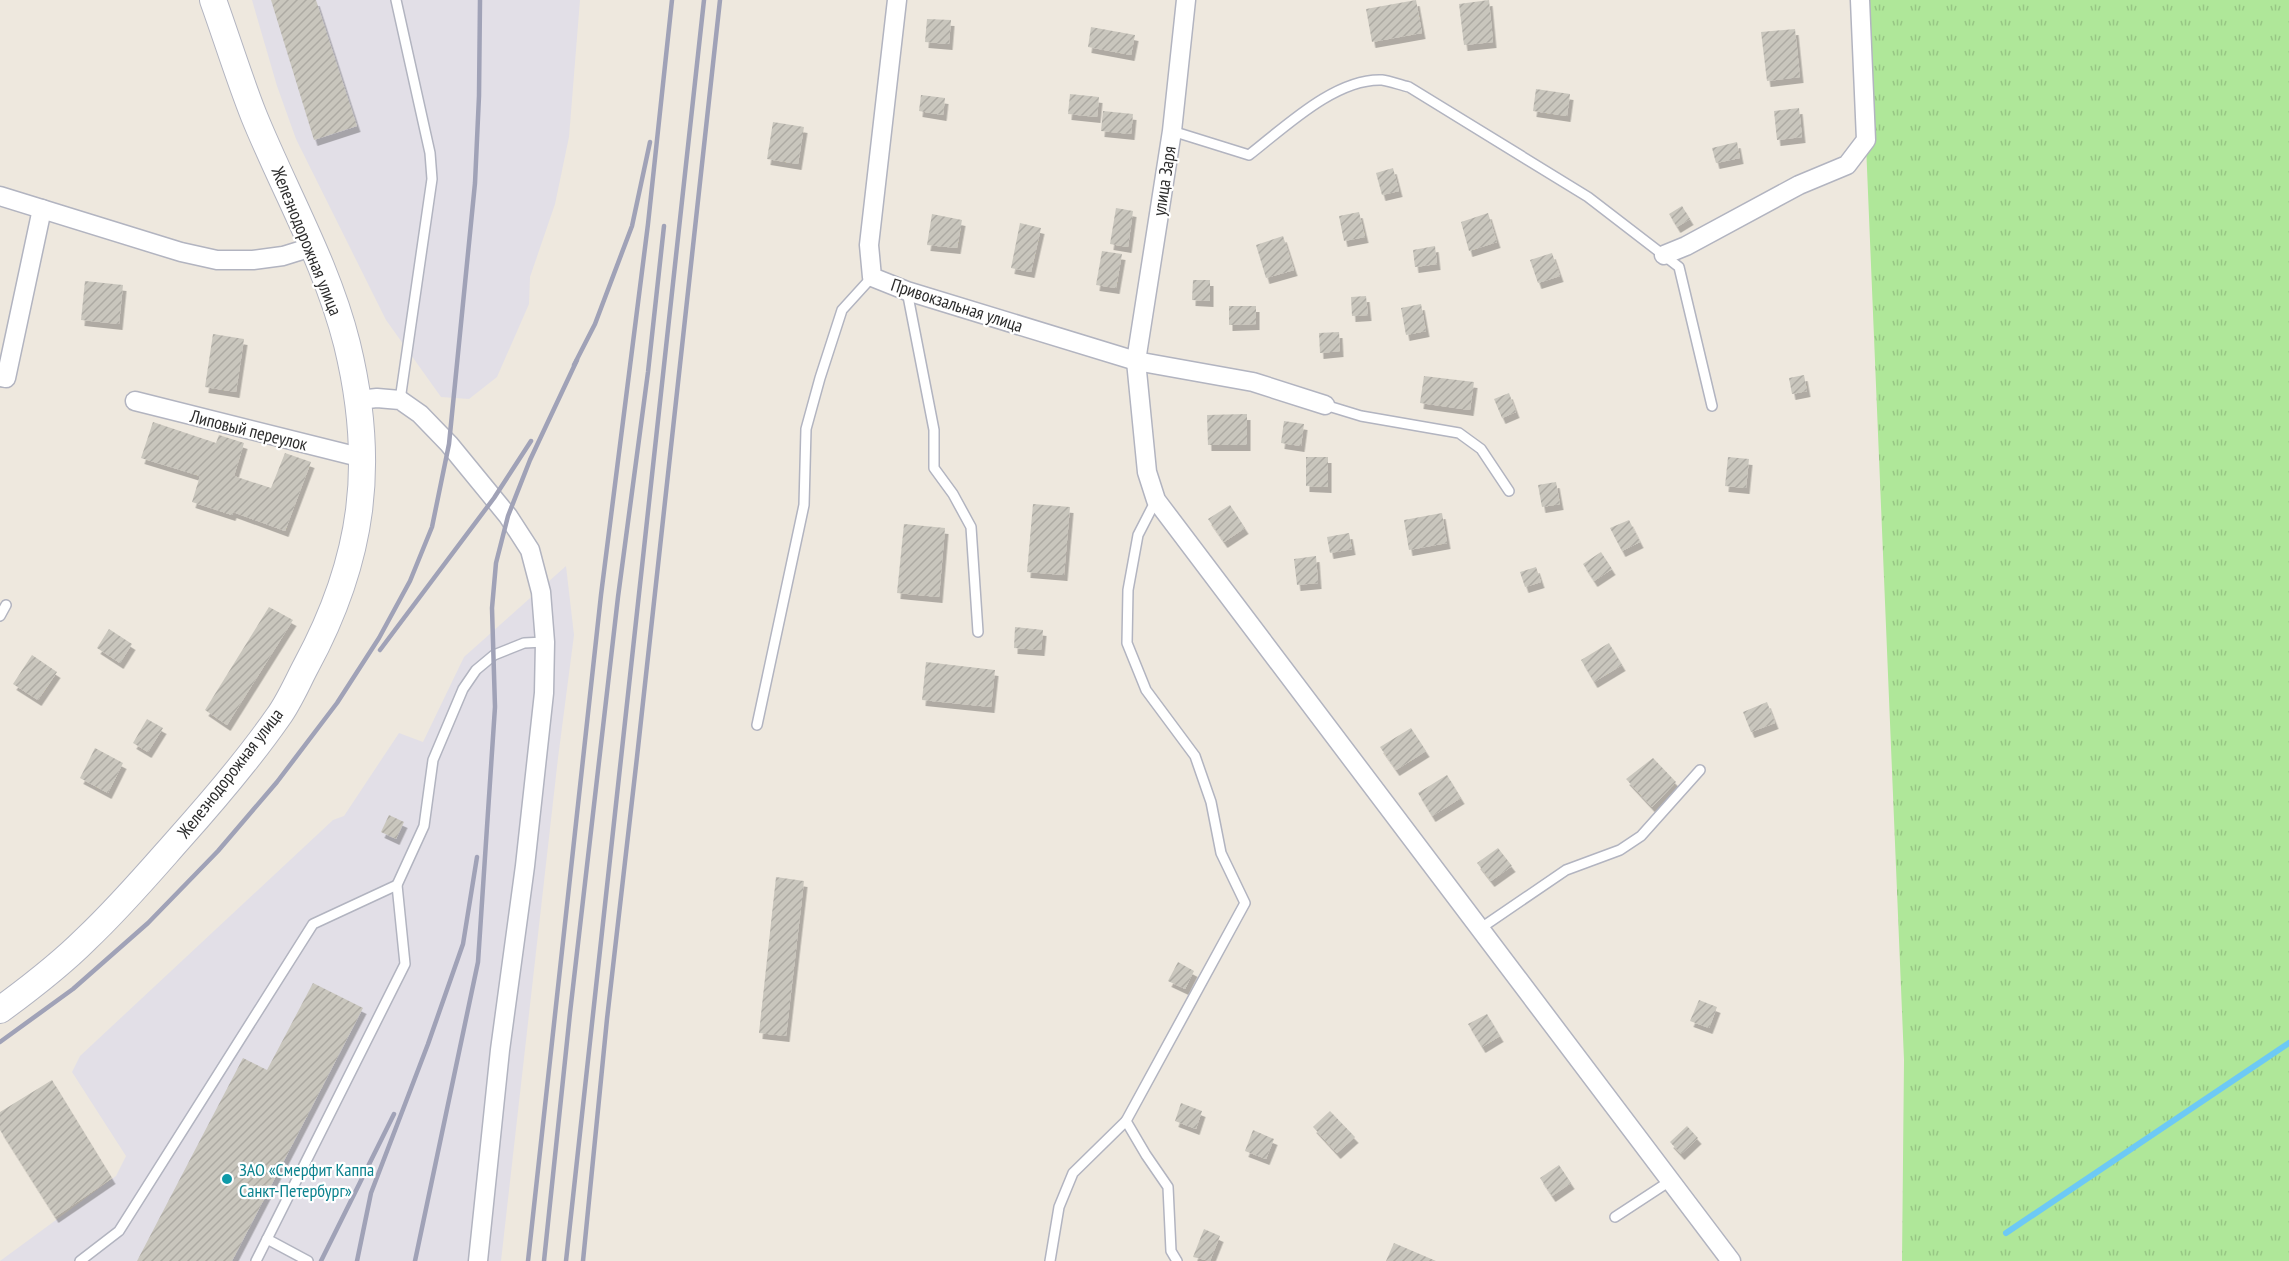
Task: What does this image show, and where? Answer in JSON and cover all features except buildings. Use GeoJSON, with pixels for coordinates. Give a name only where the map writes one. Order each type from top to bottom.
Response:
{"type":"FeatureCollection","features":[{"type":"Feature","properties":{"kind":"street","name":"Железнодорожная улица"},"geometry":{"type":"LineString","coordinates":[[0,1010],[25,992],[84,941],[121,904],[196,819],[279,716],[321,638],[339,597],[360,516],[363,458],[358,400],[347,344],[333,295],[254,116],[213,0]]}},
{"type":"Feature","properties":{"kind":"street","name":"Привокзальная улица"},"geometry":{"type":"LineString","coordinates":[[897,0],[869,244],[872,277],[907,291],[1136,361],[1253,382],[1325,405]]}},
{"type":"Feature","properties":{"kind":"street","name":"улица Заря"},"geometry":{"type":"LineString","coordinates":[[1186,0],[1172,131],[1136,361],[1147,472],[1156,500],[1731,1261]]}},
{"type":"Feature","properties":{"kind":"street"},"geometry":{"type":"LineString","coordinates":[[1664,255],[1686,246],[1799,185],[1847,165],[1866,140],[1860,0]]}},
{"type":"Feature","properties":{"kind":"street"},"geometry":{"type":"LineString","coordinates":[[0,196],[181,252],[217,260],[253,260],[283,256],[312,247]]}},
{"type":"Feature","properties":{"kind":"street"},"geometry":{"type":"LineString","coordinates":[[0,378],[6,378],[42,209]]}},
{"type":"Feature","properties":{"kind":"street"},"geometry":{"type":"LineString","coordinates":[[358,400],[377,398],[400,400],[420,414],[449,444],[508,516],[530,550],[541,592],[545,642],[544,693],[500,1050],[478,1261]]}},
{"type":"Feature","properties":{"kind":"street","name":"Липовый переулок"},"geometry":{"type":"LineString","coordinates":[[135,401],[363,458]]}},
{"type":"Feature","properties":{"kind":"lane"},"geometry":{"type":"LineString","coordinates":[[396,0],[430,153],[432,179],[400,400]]}},
{"type":"Feature","properties":{"kind":"lane"},"geometry":{"type":"LineString","coordinates":[[1172,131],[1248,155],[1319,101],[1355,84],[1382,80],[1409,87],[1588,197],[1679,267],[1712,406]]}},
{"type":"Feature","properties":{"kind":"lane"},"geometry":{"type":"LineString","coordinates":[[757,725],[804,505],[806,429],[842,310],[872,277]]}},
{"type":"Feature","properties":{"kind":"lane"},"geometry":{"type":"LineString","coordinates":[[907,291],[934,430],[934,468],[953,494],[971,526],[978,632]]}},
{"type":"Feature","properties":{"kind":"lane"},"geometry":{"type":"LineString","coordinates":[[1325,405],[1361,416],[1459,433],[1481,449],[1509,491]]}},
{"type":"Feature","properties":{"kind":"lane"},"geometry":{"type":"LineString","coordinates":[[1050,1261],[1059,1207],[1073,1173],[1126,1121],[1245,903],[1221,853],[1210,802],[1195,756],[1146,690],[1127,643],[1128,591],[1138,535],[1156,500]]}},
{"type":"Feature","properties":{"kind":"lane"},"geometry":{"type":"LineString","coordinates":[[0,616],[6,605]]}},
{"type":"Feature","properties":{"kind":"lane"},"geometry":{"type":"LineString","coordinates":[[256,1261],[405,964],[397,885],[424,826],[433,760],[463,689],[476,670],[494,655],[524,643],[545,642]]}},
{"type":"Feature","properties":{"kind":"lane"},"geometry":{"type":"LineString","coordinates":[[1481,928],[1566,870],[1620,850],[1641,836],[1700,770]]}},
{"type":"Feature","properties":{"kind":"lane"},"geometry":{"type":"LineString","coordinates":[[80,1261],[118,1231],[313,924],[397,885]]}},
{"type":"Feature","properties":{"kind":"lane"},"geometry":{"type":"LineString","coordinates":[[1126,1121],[1168,1187],[1171,1251],[1177,1261]]}},
{"type":"Feature","properties":{"kind":"lane"},"geometry":{"type":"LineString","coordinates":[[1615,1217],[1670,1181]]}},
{"type":"Feature","properties":{"kind":"lane"},"geometry":{"type":"LineString","coordinates":[[267,1239],[308,1261]]}},
{"type":"Feature","properties":{"kind":"shaded area"},"geometry":{"type":"Polygon","coordinates":[[[252,0],[580,0],[569,137],[555,204],[530,277],[529,304],[497,377],[469,399],[441,397],[386,320],[296,139],[277,86],[252,0]]]}},
{"type":"Feature","properties":{"kind":"shaded area"},"geometry":{"type":"Polygon","coordinates":[[[566,566],[574,635],[501,1261],[0,1261],[116,1176],[126,1156],[72,1072],[80,1056],[333,820],[344,816],[399,733],[423,742],[464,657],[566,566]]]}},
{"type":"Feature","properties":{"kind":"green space"},"geometry":{"type":"Polygon","coordinates":[[[1860,0],[2289,0],[2289,1261],[1902,1261],[1904,1060],[1860,0]]]}},
{"type":"Feature","properties":{"kind":"waterway"},"geometry":{"type":"LineString","coordinates":[[2006,1233],[2289,1043]]}},
{"type":"Feature","properties":{"kind":"railway"},"geometry":{"type":"LineString","coordinates":[[0,1042],[73,989],[148,923],[218,851],[277,782],[337,703],[379,638],[410,581],[432,527],[449,444],[475,183],[480,0]]}},
{"type":"Feature","properties":{"kind":"railway"},"geometry":{"type":"LineString","coordinates":[[528,1261],[601,595],[648,224],[672,0]]}},
{"type":"Feature","properties":{"kind":"railway"},"geometry":{"type":"LineString","coordinates":[[566,1261],[704,0]]}},
{"type":"Feature","properties":{"kind":"railway"},"geometry":{"type":"LineString","coordinates":[[583,1261],[607,1019],[720,0]]}},
{"type":"Feature","properties":{"kind":"railway"},"geometry":{"type":"LineString","coordinates":[[574,365],[595,324],[632,226],[650,142]]}},
{"type":"Feature","properties":{"kind":"railway"},"geometry":{"type":"LineString","coordinates":[[544,1261],[618,597],[648,372],[664,226]]}},
{"type":"Feature","properties":{"kind":"railway"},"geometry":{"type":"LineString","coordinates":[[415,1261],[478,962],[495,707],[492,608],[496,563],[508,516],[530,460],[577,360]]}},
{"type":"Feature","properties":{"kind":"railway"},"geometry":{"type":"LineString","coordinates":[[380,650],[494,498],[531,441]]}},
{"type":"Feature","properties":{"kind":"railway"},"geometry":{"type":"LineString","coordinates":[[357,1261],[371,1193],[428,1044],[463,944],[477,857]]}},
{"type":"Feature","properties":{"kind":"railway"},"geometry":{"type":"LineString","coordinates":[[321,1261],[394,1114]]}},
{"type":"Feature","properties":{"kind":"place","name":"ЗАО «Смерфит Каппа Санкт-Петербург»"},"geometry":{"type":"Point","coordinates":[227,1179]}}]}
